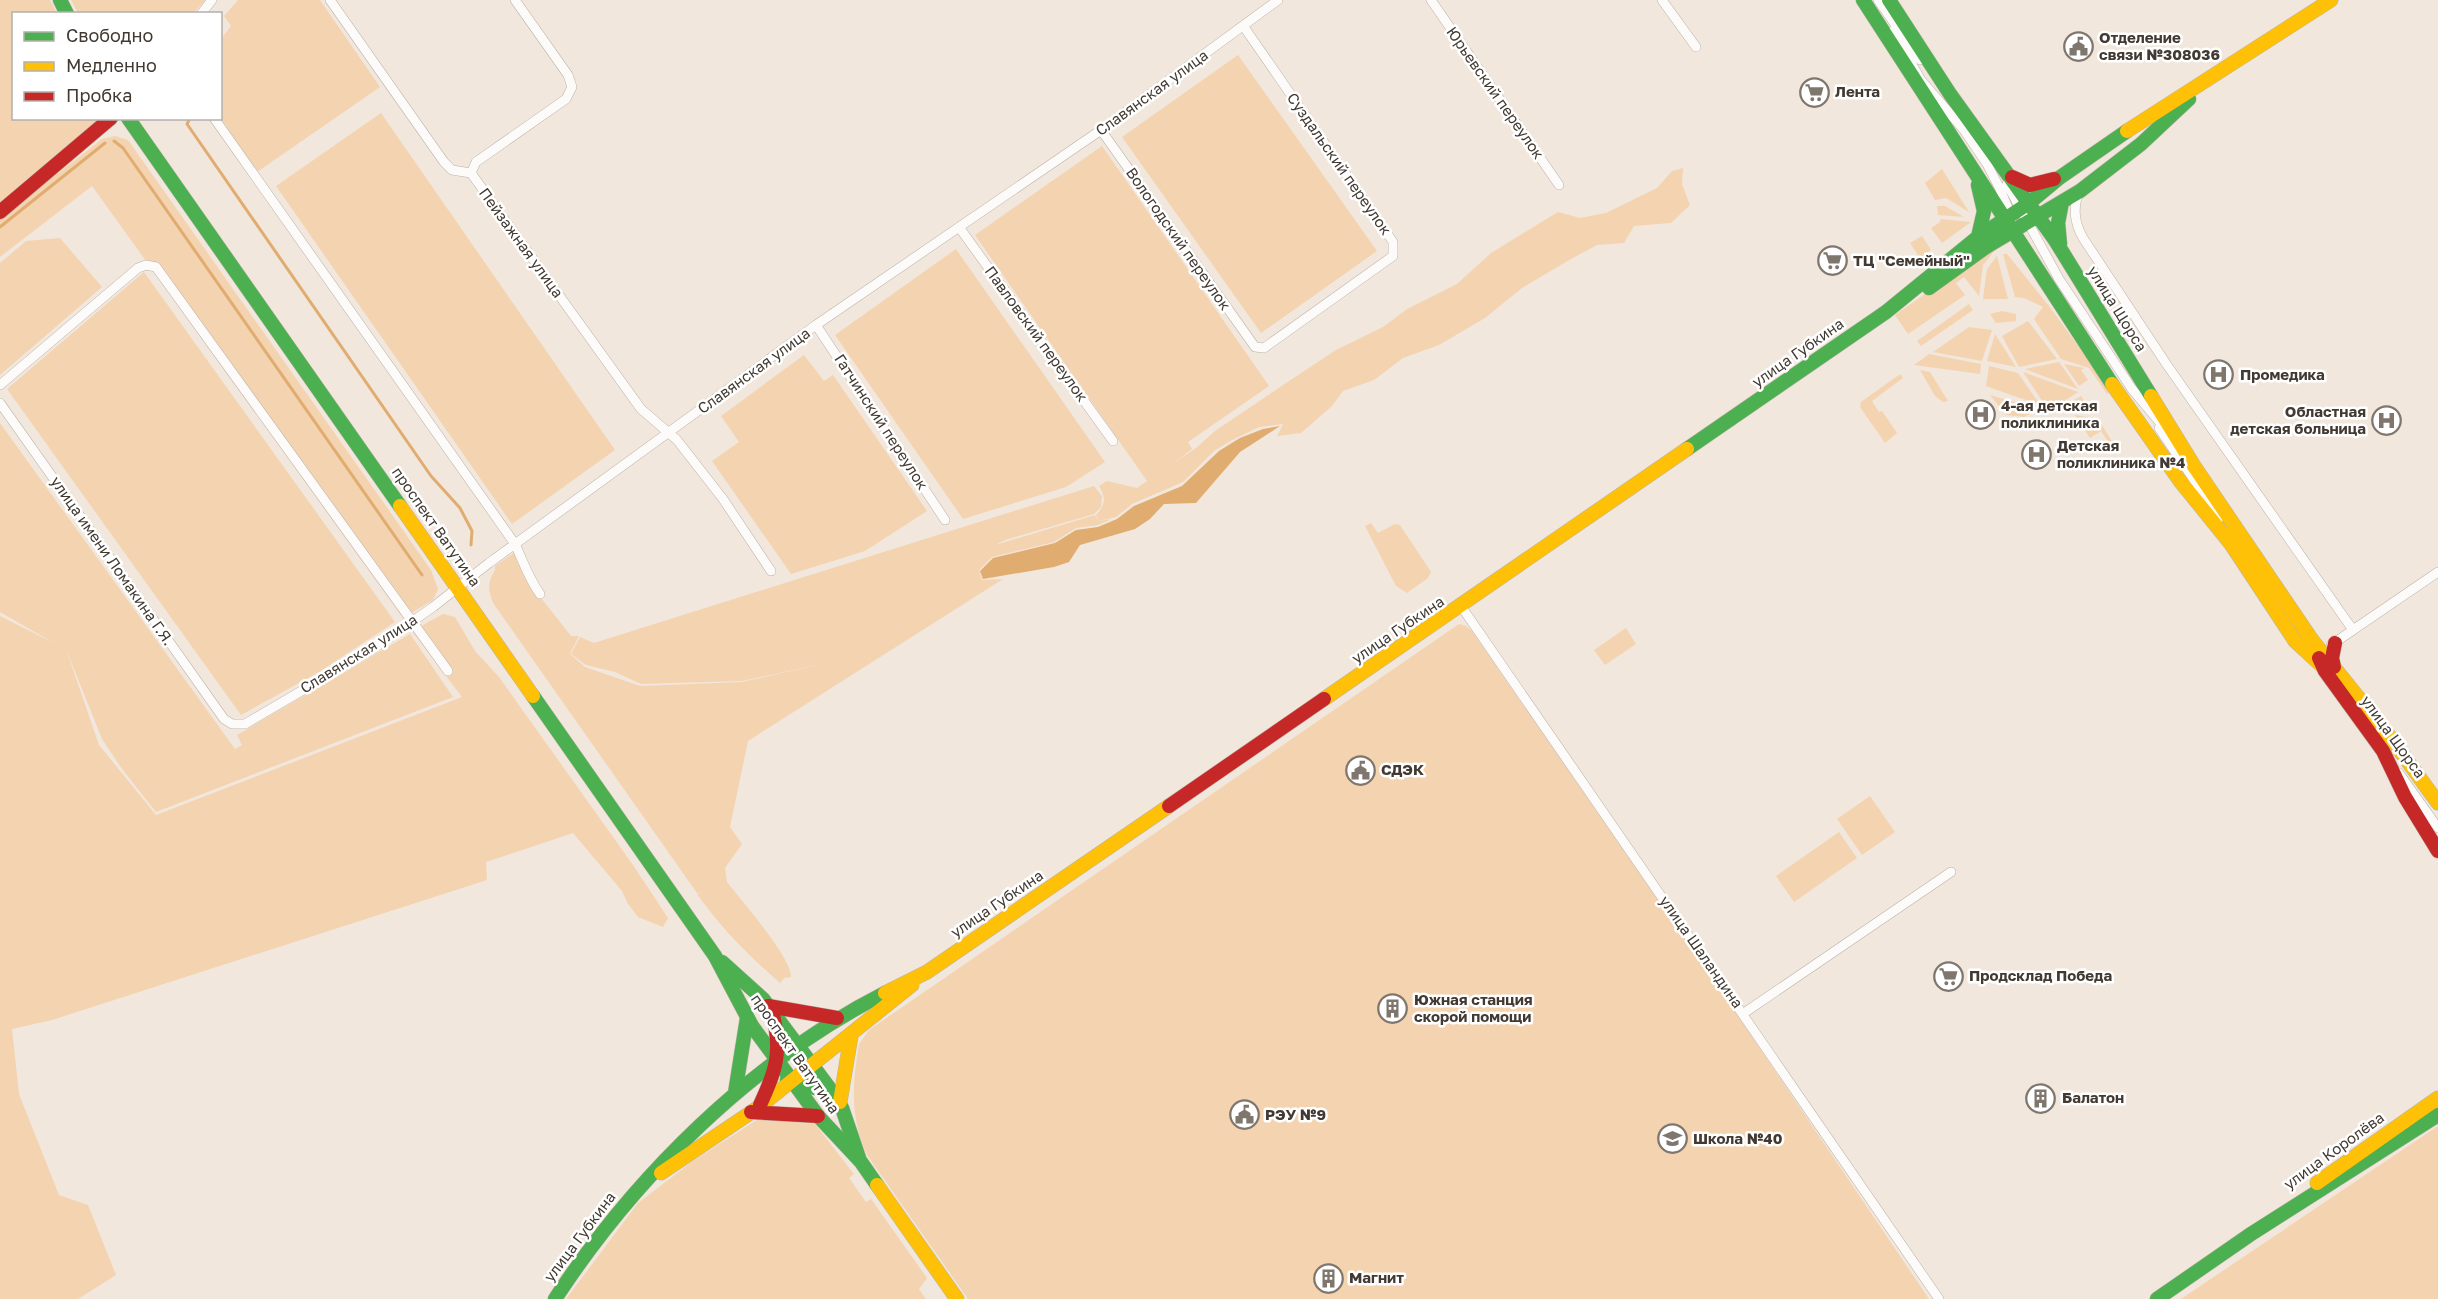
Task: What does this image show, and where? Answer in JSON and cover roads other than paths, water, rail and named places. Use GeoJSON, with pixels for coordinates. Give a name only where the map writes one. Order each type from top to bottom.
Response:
{"type":"FeatureCollection","features":[{"type":"Feature","properties":{"kind":"main road","name":"улица Щорса"},"geometry":{"type":"LineString","coordinates":[[1863,0],[1971,166],[2017,211],[2024,225],[2064,254],[2194,466],[2312,639],[2322,659],[2383,751]]}},
{"type":"Feature","properties":{"kind":"main road","name":"улица Щорса"},"geometry":{"type":"LineString","coordinates":[[1889,0],[1950,94],[2009,175],[2017,211],[2024,225],[2028,255],[2048,287],[2161,456],[2231,544],[2295,641],[2322,659]]}},
{"type":"Feature","properties":{"kind":"main road","name":"улица Губкина"},"geometry":{"type":"LineString","coordinates":[[632,1196],[682,1157],[755,1110],[846,1040],[927,972],[1886,312],[1978,237],[2118,136],[2331,0]]}},
{"type":"Feature","properties":{"kind":"main road","name":"улица Губкина"},"geometry":{"type":"LineString","coordinates":[[1886,312],[1913,300],[1986,247],[2080,191],[2141,144],[2210,79]]}},
{"type":"Feature","properties":{"kind":"main road"},"geometry":{"type":"LineString","coordinates":[[0,212],[109,120]]}},
{"type":"Feature","properties":{"kind":"main road","name":"проспект Ватутина"},"geometry":{"type":"LineString","coordinates":[[129,120],[459,587],[715,956],[736,983],[770,1009],[837,1098],[861,1162]]}},
{"type":"Feature","properties":{"kind":"main road"},"geometry":{"type":"LineString","coordinates":[[1971,166],[1984,209],[1984,223],[1978,237]]}},
{"type":"Feature","properties":{"kind":"main road"},"geometry":{"type":"LineString","coordinates":[[2009,175],[2030,185],[2059,178]]}},
{"type":"Feature","properties":{"kind":"main road"},"geometry":{"type":"LineString","coordinates":[[2062,202],[2058,213],[2057,234],[2064,254]]}},
{"type":"Feature","properties":{"kind":"main road"},"geometry":{"type":"LineString","coordinates":[[2322,659],[2332,658],[2335,643]]}},
{"type":"Feature","properties":{"kind":"main road"},"geometry":{"type":"LineString","coordinates":[[2322,659],[2391,737],[2438,803]]}},
{"type":"Feature","properties":{"kind":"main road"},"geometry":{"type":"LineString","coordinates":[[2383,751],[2405,797],[2438,850]]}},
{"type":"Feature","properties":{"kind":"main road","name":"улица Губкина"},"geometry":{"type":"LineString","coordinates":[[555,1299],[632,1196],[683,1141],[739,1091],[834,1021],[927,972]]}},
{"type":"Feature","properties":{"kind":"main road","name":"проспект Ватутина"},"geometry":{"type":"LineString","coordinates":[[736,983],[750,1022],[816,1113],[861,1162],[957,1299]]}},
{"type":"Feature","properties":{"kind":"main road"},"geometry":{"type":"LineString","coordinates":[[770,1009],[834,1021]]}},
{"type":"Feature","properties":{"kind":"main road"},"geometry":{"type":"LineString","coordinates":[[750,1022],[767,1027],[770,1009]]}},
{"type":"Feature","properties":{"kind":"main road"},"geometry":{"type":"LineString","coordinates":[[755,1110],[779,1062],[779,1042],[770,1009]]}},
{"type":"Feature","properties":{"kind":"main road"},"geometry":{"type":"LineString","coordinates":[[834,1021],[828,1032],[830,1038],[846,1040]]}},
{"type":"Feature","properties":{"kind":"main road"},"geometry":{"type":"LineString","coordinates":[[816,1113],[810,1085],[813,1065],[818,1046],[834,1021]]}},
{"type":"Feature","properties":{"kind":"main road"},"geometry":{"type":"LineString","coordinates":[[750,1022],[762,1035],[799,1047],[818,1046],[846,1040]]}},
{"type":"Feature","properties":{"kind":"main road"},"geometry":{"type":"LineString","coordinates":[[739,1091],[750,1022]]}},
{"type":"Feature","properties":{"kind":"main road"},"geometry":{"type":"LineString","coordinates":[[837,1098],[846,1040]]}},
{"type":"Feature","properties":{"kind":"main road"},"geometry":{"type":"LineString","coordinates":[[739,1091],[773,1078],[810,1085],[837,1098]]}},
{"type":"Feature","properties":{"kind":"main road"},"geometry":{"type":"LineString","coordinates":[[739,1091],[752,1089],[758,1093],[755,1110]]}},
{"type":"Feature","properties":{"kind":"main road"},"geometry":{"type":"LineString","coordinates":[[816,1113],[818,1097],[824,1094],[837,1098]]}},
{"type":"Feature","properties":{"kind":"main road","name":"улица Королёва"},"geometry":{"type":"LineString","coordinates":[[2251,1234],[2338,1166],[2438,1098]]}},
{"type":"Feature","properties":{"kind":"main road"},"geometry":{"type":"LineString","coordinates":[[755,1110],[816,1113]]}},
{"type":"Feature","properties":{"kind":"main road","name":"улица Королёва"},"geometry":{"type":"LineString","coordinates":[[2157,1299],[2251,1234],[2438,1115]]}},
{"type":"Feature","properties":{"kind":"street"},"geometry":{"type":"LineString","coordinates":[[203,12],[212,0]]}},
{"type":"Feature","properties":{"kind":"street","name":"Пейзажная улица"},"geometry":{"type":"LineString","coordinates":[[330,0],[444,162],[452,170],[471,173],[641,409],[649,418],[670,433],[723,499],[771,571]]}},
{"type":"Feature","properties":{"kind":"street"},"geometry":{"type":"LineString","coordinates":[[471,173],[476,162],[566,99],[572,87],[568,75],[515,0]]}},
{"type":"Feature","properties":{"kind":"street","name":"Славянская улица"},"geometry":{"type":"LineString","coordinates":[[224,720],[236,725],[250,722],[373,649],[816,325],[1101,130],[1278,0]]}},
{"type":"Feature","properties":{"kind":"street","name":"Юрьевский переулок"},"geometry":{"type":"LineString","coordinates":[[1431,0],[1559,185]]}},
{"type":"Feature","properties":{"kind":"street"},"geometry":{"type":"LineString","coordinates":[[1662,0],[1696,47]]}},
{"type":"Feature","properties":{"kind":"street"},"geometry":{"type":"LineString","coordinates":[[1877,0],[1993,160],[2017,211]]}},
{"type":"Feature","properties":{"kind":"street","name":"Суздальский переулок"},"geometry":{"type":"LineString","coordinates":[[1244,27],[1393,242],[1393,256],[1264,348],[1255,347]]}},
{"type":"Feature","properties":{"kind":"street"},"geometry":{"type":"LineString","coordinates":[[215,120],[515,544],[531,582],[540,594]]}},
{"type":"Feature","properties":{"kind":"street","name":"Вологодский переулок"},"geometry":{"type":"LineString","coordinates":[[1101,130],[1255,347]]}},
{"type":"Feature","properties":{"kind":"street","name":"улица Щорса"},"geometry":{"type":"LineString","coordinates":[[2080,191],[2074,212],[2083,238],[2167,365],[2353,630]]}},
{"type":"Feature","properties":{"kind":"street"},"geometry":{"type":"LineString","coordinates":[[2024,225],[2132,389],[2194,466]]}},
{"type":"Feature","properties":{"kind":"street","name":"Павловский переулок"},"geometry":{"type":"LineString","coordinates":[[959,227],[1113,441]]}},
{"type":"Feature","properties":{"kind":"street"},"geometry":{"type":"LineString","coordinates":[[0,385],[138,268],[146,265],[156,267],[448,671]]}},
{"type":"Feature","properties":{"kind":"street","name":"улица Щорса"},"geometry":{"type":"LineString","coordinates":[[2048,287],[2132,389],[2199,486],[2231,544]]}},
{"type":"Feature","properties":{"kind":"street","name":"Гатчинский переулок"},"geometry":{"type":"LineString","coordinates":[[816,325],[945,520]]}},
{"type":"Feature","properties":{"kind":"street","name":"улица имени Ломакина Г.Я."},"geometry":{"type":"LineString","coordinates":[[0,403],[224,720]]}},
{"type":"Feature","properties":{"kind":"street"},"geometry":{"type":"LineString","coordinates":[[2335,643],[2438,572]]}},
{"type":"Feature","properties":{"kind":"street","name":"улица Шаландина"},"geometry":{"type":"LineString","coordinates":[[1461,606],[1744,1013],[1939,1299]]}},
{"type":"Feature","properties":{"kind":"street","name":"улица Щорса"},"geometry":{"type":"LineString","coordinates":[[2383,751],[2438,828]]}},
{"type":"Feature","properties":{"kind":"street"},"geometry":{"type":"LineString","coordinates":[[1744,1013],[1951,872]]}},
{"type":"Feature","properties":{"kind":"waterway"},"geometry":{"type":"LineString","coordinates":[[189,120],[187,124],[431,476],[460,508],[472,531],[471,545]]}},
{"type":"Feature","properties":{"kind":"waterway"},"geometry":{"type":"LineString","coordinates":[[114,141],[123,148],[422,575]]}},
{"type":"Feature","properties":{"kind":"waterway"},"geometry":{"type":"LineString","coordinates":[[0,227],[105,143]]}},
{"type":"Feature","properties":{"kind":"place","name":"Отделение связи №308036"},"geometry":{"type":"Point","coordinates":[2078,47]}},
{"type":"Feature","properties":{"kind":"place","name":"Лента"},"geometry":{"type":"Point","coordinates":[1814,92]}},
{"type":"Feature","properties":{"kind":"place","name":"ТЦ \"Семейный\""},"geometry":{"type":"Point","coordinates":[1832,261]}},
{"type":"Feature","properties":{"kind":"place","name":"Промедика"},"geometry":{"type":"Point","coordinates":[2219,375]}},
{"type":"Feature","properties":{"kind":"place","name":"4-ая детская поликлиника"},"geometry":{"type":"Point","coordinates":[1980,415]}},
{"type":"Feature","properties":{"kind":"place","name":"Областная детская больница"},"geometry":{"type":"Point","coordinates":[2387,421]}},
{"type":"Feature","properties":{"kind":"place","name":"Детская поликлиника №4"},"geometry":{"type":"Point","coordinates":[2036,455]}},
{"type":"Feature","properties":{"kind":"place","name":"СДЭК"},"geometry":{"type":"Point","coordinates":[1360,770]}},
{"type":"Feature","properties":{"kind":"place","name":"Продсклад Победа"},"geometry":{"type":"Point","coordinates":[1948,976]}},
{"type":"Feature","properties":{"kind":"place","name":"Южная станция скорой помощи"},"geometry":{"type":"Point","coordinates":[1393,1009]}},
{"type":"Feature","properties":{"kind":"place","name":"Балатон"},"geometry":{"type":"Point","coordinates":[2041,1098]}},
{"type":"Feature","properties":{"kind":"place","name":"РЭУ №9"},"geometry":{"type":"Point","coordinates":[1244,1115]}},
{"type":"Feature","properties":{"kind":"place","name":"Школа №40"},"geometry":{"type":"Point","coordinates":[1672,1139]}},
{"type":"Feature","properties":{"kind":"place","name":"Магнит"},"geometry":{"type":"Point","coordinates":[1328,1278]}}]}
